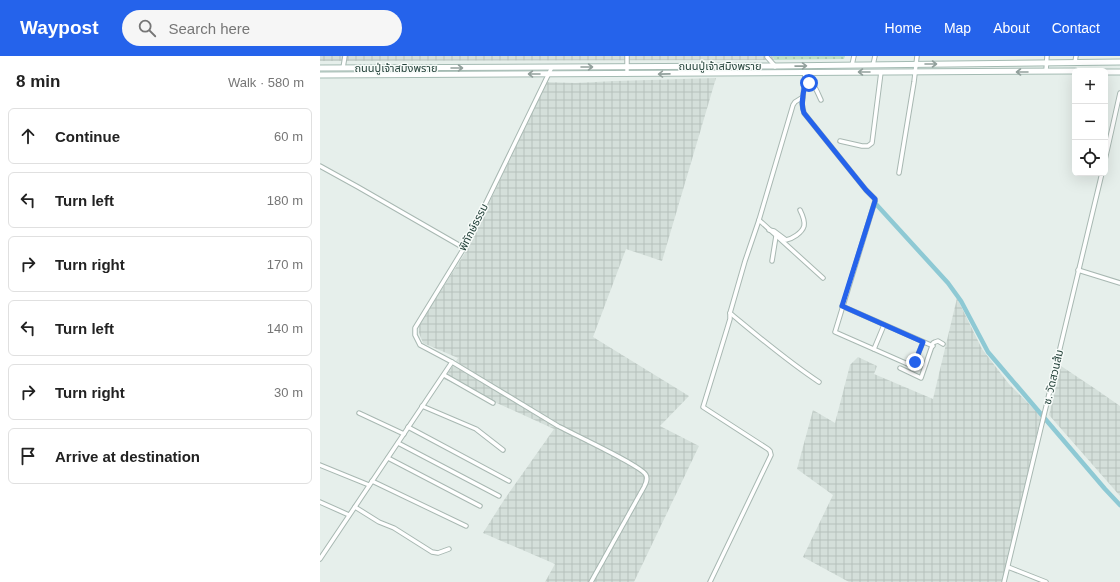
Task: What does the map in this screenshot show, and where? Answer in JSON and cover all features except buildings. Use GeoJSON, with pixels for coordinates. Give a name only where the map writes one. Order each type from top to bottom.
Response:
{"type":"FeatureCollection","features":[{"type":"Feature","properties":{"kind":"main road","name":"ถนนปู่เจ้าสมิงพราย"},"geometry":{"type":"LineString","coordinates":[[320,68],[775,66],[1120,62]]}},
{"type":"Feature","properties":{"kind":"main road"},"geometry":{"type":"LineString","coordinates":[[343,68],[343,75]]}},
{"type":"Feature","properties":{"kind":"main road"},"geometry":{"type":"LineString","coordinates":[[415,68],[415,74]]}},
{"type":"Feature","properties":{"kind":"main road","name":"ถนนปู่เจ้าสมิงพราย"},"geometry":{"type":"LineString","coordinates":[[320,75],[1072,72]]}},
{"type":"Feature","properties":{"kind":"main road"},"geometry":{"type":"LineString","coordinates":[[1108,72],[1120,72]]}},
{"type":"Feature","properties":{"kind":"street"},"geometry":{"type":"LineString","coordinates":[[343,68],[345,56]]}},
{"type":"Feature","properties":{"kind":"street"},"geometry":{"type":"LineString","coordinates":[[627,56],[627,74]]}},
{"type":"Feature","properties":{"kind":"street"},"geometry":{"type":"LineString","coordinates":[[852,65],[854,56]]}},
{"type":"Feature","properties":{"kind":"street"},"geometry":{"type":"LineString","coordinates":[[873,64],[875,56]]}},
{"type":"Feature","properties":{"kind":"street"},"geometry":{"type":"LineString","coordinates":[[899,173],[917,56]]}},
{"type":"Feature","properties":{"kind":"street"},"geometry":{"type":"LineString","coordinates":[[1046,72],[1047,56]]}},
{"type":"Feature","properties":{"kind":"street"},"geometry":{"type":"LineString","coordinates":[[1075,62],[1076,56]]}},
{"type":"Feature","properties":{"kind":"street"},"geometry":{"type":"LineString","coordinates":[[767,57],[775,66],[775,73]]}},
{"type":"Feature","properties":{"kind":"street","name":"พิทักษ์ธรรม"},"geometry":{"type":"LineString","coordinates":[[552,67],[464,248],[415,328],[415,335],[420,344],[559,426],[633,465],[645,473],[647,480],[591,582]]}},
{"type":"Feature","properties":{"kind":"street"},"geometry":{"type":"LineString","coordinates":[[840,141],[862,146],[868,146],[872,143],[880,72]]}},
{"type":"Feature","properties":{"kind":"street"},"geometry":{"type":"LineString","coordinates":[[805,73],[802,109],[804,113],[866,190],[875,199],[835,332],[910,365],[913,365],[915,362],[923,342]]}},
{"type":"Feature","properties":{"kind":"street"},"geometry":{"type":"LineString","coordinates":[[805,82],[814,86],[821,100]]}},
{"type":"Feature","properties":{"kind":"street"},"geometry":{"type":"LineString","coordinates":[[1108,147],[1120,93]]}},
{"type":"Feature","properties":{"kind":"street"},"geometry":{"type":"LineString","coordinates":[[710,582],[771,454],[768,449],[703,406],[793,105],[803,97]]}},
{"type":"Feature","properties":{"kind":"street"},"geometry":{"type":"LineString","coordinates":[[320,166],[464,248]]}},
{"type":"Feature","properties":{"kind":"street","name":"ซ. วัดสวนส้ม"},"geometry":{"type":"LineString","coordinates":[[1004,582],[1101,176]]}},
{"type":"Feature","properties":{"kind":"street"},"geometry":{"type":"LineString","coordinates":[[768,230],[774,231],[786,240],[791,239],[802,230],[804,226],[800,210]]}},
{"type":"Feature","properties":{"kind":"street"},"geometry":{"type":"LineString","coordinates":[[759,220],[768,230],[823,278]]}},
{"type":"Feature","properties":{"kind":"street"},"geometry":{"type":"LineString","coordinates":[[772,261],[776,236]]}},
{"type":"Feature","properties":{"kind":"street"},"geometry":{"type":"LineString","coordinates":[[1078,270],[1120,282]]}},
{"type":"Feature","properties":{"kind":"street"},"geometry":{"type":"LineString","coordinates":[[842,306],[933,346]]}},
{"type":"Feature","properties":{"kind":"street"},"geometry":{"type":"LineString","coordinates":[[730,312],[771,347],[819,382]]}},
{"type":"Feature","properties":{"kind":"street"},"geometry":{"type":"LineString","coordinates":[[874,349],[884,325]]}},
{"type":"Feature","properties":{"kind":"street"},"geometry":{"type":"LineString","coordinates":[[900,368],[919,378],[922,378],[935,342],[943,344]]}},
{"type":"Feature","properties":{"kind":"street"},"geometry":{"type":"LineString","coordinates":[[320,559],[322,552],[350,515],[452,362]]}},
{"type":"Feature","properties":{"kind":"street"},"geometry":{"type":"LineString","coordinates":[[444,375],[493,403]]}},
{"type":"Feature","properties":{"kind":"street"},"geometry":{"type":"LineString","coordinates":[[422,406],[476,429],[502,450]]}},
{"type":"Feature","properties":{"kind":"street"},"geometry":{"type":"LineString","coordinates":[[359,413],[404,434]]}},
{"type":"Feature","properties":{"kind":"street"},"geometry":{"type":"LineString","coordinates":[[408,427],[510,481]]}},
{"type":"Feature","properties":{"kind":"street"},"geometry":{"type":"LineString","coordinates":[[398,443],[499,496]]}},
{"type":"Feature","properties":{"kind":"street"},"geometry":{"type":"LineString","coordinates":[[388,458],[480,506]]}},
{"type":"Feature","properties":{"kind":"street"},"geometry":{"type":"LineString","coordinates":[[320,465],[369,485]]}},
{"type":"Feature","properties":{"kind":"street"},"geometry":{"type":"LineString","coordinates":[[372,481],[466,526]]}},
{"type":"Feature","properties":{"kind":"street"},"geometry":{"type":"LineString","coordinates":[[320,502],[350,515]]}},
{"type":"Feature","properties":{"kind":"street"},"geometry":{"type":"LineString","coordinates":[[354,507],[379,522],[394,528],[432,552],[438,553],[449,549]]}},
{"type":"Feature","properties":{"kind":"street"},"geometry":{"type":"LineString","coordinates":[[1008,567],[1046,582]]}},
{"type":"Feature","properties":{"kind":"shaded area"},"geometry":{"type":"Polygon","coordinates":[[[320,56],[772,56],[775,60],[320,61],[320,56]]]}},
{"type":"Feature","properties":{"kind":"shaded area"},"geometry":{"type":"Polygon","coordinates":[[[716,78],[662,261],[626,249],[593,337],[689,396],[660,426],[699,446],[634,582],[545,582],[555,564],[483,533],[504,500],[554,429],[444,379],[458,358],[423,343],[419,333],[419,325],[465,253],[547,82],[575,83],[716,78]]]}},
{"type":"Feature","properties":{"kind":"shaded area"},"geometry":{"type":"Polygon","coordinates":[[[957,298],[982,349],[1009,384],[1041,416],[1003,582],[849,582],[803,557],[833,495],[797,469],[813,410],[835,423],[850,365],[858,357],[877,366],[874,374],[933,399],[957,298]]]}},
{"type":"Feature","properties":{"kind":"shaded area"},"geometry":{"type":"Polygon","coordinates":[[[1061,366],[1120,406],[1120,496],[1049,415],[1061,366]]]}},
{"type":"Feature","properties":{"kind":"green space"},"geometry":{"type":"Polygon","coordinates":[[[772,56],[845,56],[844,59],[775,60],[772,56]]]}},
{"type":"Feature","properties":{"kind":"waterway"},"geometry":{"type":"LineString","coordinates":[[875,203],[948,283],[961,301],[988,352],[1120,505]]}},
{"type":"Feature","properties":{"kind":"route"},"geometry":{"type":"LineString","coordinates":[[809,83],[805,82],[802,104],[804,113],[866,190],[875,199],[842,306],[923,342],[915,362]]}}]}
